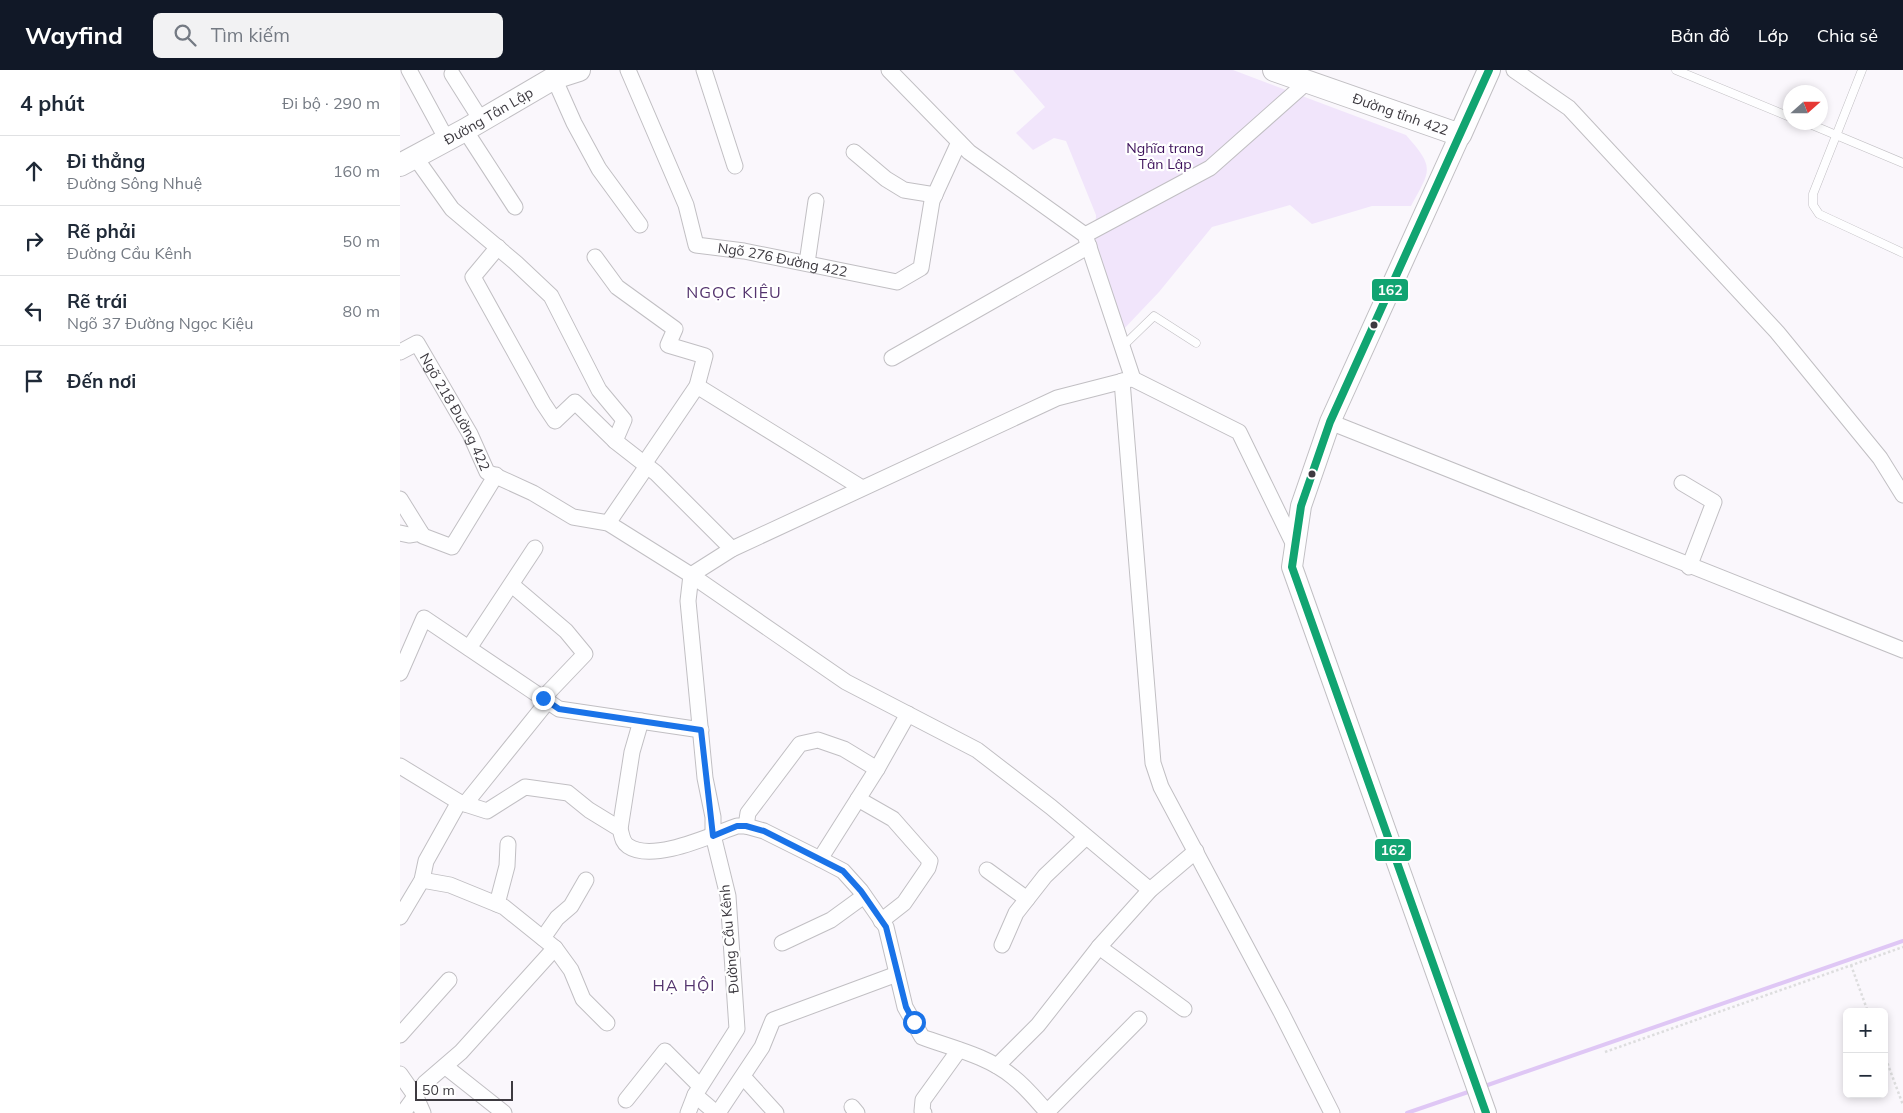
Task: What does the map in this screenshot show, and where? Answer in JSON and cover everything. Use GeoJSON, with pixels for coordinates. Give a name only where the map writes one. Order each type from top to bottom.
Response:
{"type":"FeatureCollection","features":[{"type":"Feature","properties":{"kind":"main road","name":"Đường Tân Lập"},"geometry":{"type":"LineString","coordinates":[[407,161],[465,130],[554,78],[579,70]]}},
{"type":"Feature","properties":{"kind":"main road","name":"Đường tỉnh 422"},"geometry":{"type":"LineString","coordinates":[[1274,70],[1460,136],[1489,70]]}},
{"type":"Feature","properties":{"kind":"street"},"geometry":{"type":"LineString","coordinates":[[409,70],[465,130],[515,207]]}},
{"type":"Feature","properties":{"kind":"street","name":"Ngõ 276 Đường 422"},"geometry":{"type":"LineString","coordinates":[[628,70],[686,205],[696,245],[744,250],[897,282],[921,268],[932,201],[959,142]]}},
{"type":"Feature","properties":{"kind":"street"},"geometry":{"type":"LineString","coordinates":[[704,70],[735,166]]}},
{"type":"Feature","properties":{"kind":"street"},"geometry":{"type":"LineString","coordinates":[[889,70],[969,152],[1086,241],[1122,347],[1128,380],[1153,763],[1161,787],[1332,1113]]}},
{"type":"Feature","properties":{"kind":"street"},"geometry":{"type":"LineString","coordinates":[[1514,70],[1569,108],[1770,325],[1880,458],[1903,495]]}},
{"type":"Feature","properties":{"kind":"street"},"geometry":{"type":"LineString","coordinates":[[452,74],[465,130]]}},
{"type":"Feature","properties":{"kind":"street"},"geometry":{"type":"LineString","coordinates":[[554,78],[574,123],[599,169],[640,225]]}},
{"type":"Feature","properties":{"kind":"street"},"geometry":{"type":"LineString","coordinates":[[892,358],[1210,168],[1307,82]]}},
{"type":"Feature","properties":{"kind":"street"},"geometry":{"type":"LineString","coordinates":[[1460,136],[1330,422],[1301,506],[1292,568],[1486,1112]]}},
{"type":"Feature","properties":{"kind":"street"},"geometry":{"type":"LineString","coordinates":[[854,152],[886,179],[904,190],[935,195]]}},
{"type":"Feature","properties":{"kind":"street"},"geometry":{"type":"LineString","coordinates":[[407,161],[452,209],[498,247],[551,296],[599,390],[624,420],[615,441]]}},
{"type":"Feature","properties":{"kind":"street"},"geometry":{"type":"LineString","coordinates":[[807,263],[816,201]]}},
{"type":"Feature","properties":{"kind":"street"},"geometry":{"type":"LineString","coordinates":[[498,247],[473,276],[555,421],[575,402],[615,441],[645,465],[732,549]]}},
{"type":"Feature","properties":{"kind":"street"},"geometry":{"type":"LineString","coordinates":[[595,257],[616,287],[676,329],[668,345],[705,356],[698,386],[608,523]]}},
{"type":"Feature","properties":{"kind":"street","name":"Ngõ 218 Đường 422"},"geometry":{"type":"LineString","coordinates":[[400,352],[417,344],[470,434],[487,472],[496,475]]}},
{"type":"Feature","properties":{"kind":"street"},"geometry":{"type":"LineString","coordinates":[[690,575],[732,549],[1057,398],[1128,380],[1239,432],[1295,547]]}},
{"type":"Feature","properties":{"kind":"street"},"geometry":{"type":"LineString","coordinates":[[698,386],[862,488]]}},
{"type":"Feature","properties":{"kind":"street"},"geometry":{"type":"LineString","coordinates":[[1330,422],[1689,567],[1903,650]]}},
{"type":"Feature","properties":{"kind":"street"},"geometry":{"type":"LineString","coordinates":[[400,499],[423,536],[452,547],[496,475],[533,493],[574,517],[608,523],[690,575],[846,682],[977,750],[1086,836],[1150,890]]}},
{"type":"Feature","properties":{"kind":"street"},"geometry":{"type":"LineString","coordinates":[[1682,483],[1714,502],[1689,567]]}},
{"type":"Feature","properties":{"kind":"street"},"geometry":{"type":"LineString","coordinates":[[400,533],[409,535],[421,533]]}},
{"type":"Feature","properties":{"kind":"street"},"geometry":{"type":"LineString","coordinates":[[469,648],[536,548]]}},
{"type":"Feature","properties":{"kind":"street","name":"Đường Cầu Kênh"},"geometry":{"type":"LineString","coordinates":[[688,1113],[697,1091],[737,1030],[728,896],[713,836],[701,730],[688,601],[690,575]]}},
{"type":"Feature","properties":{"kind":"street"},"geometry":{"type":"LineString","coordinates":[[400,917],[422,880],[426,861],[462,803],[545,699],[585,654],[566,631],[512,585]]}},
{"type":"Feature","properties":{"kind":"street"},"geometry":{"type":"LineString","coordinates":[[402,664],[424,618],[559,709],[701,730]]}},
{"type":"Feature","properties":{"kind":"street"},"geometry":{"type":"LineString","coordinates":[[820,859],[877,769],[908,714]]}},
{"type":"Feature","properties":{"kind":"street"},"geometry":{"type":"LineString","coordinates":[[641,721],[632,752],[620,829],[623,841],[636,850],[656,852],[713,836],[737,826],[746,826],[764,831],[843,871],[886,927],[906,1007],[922,1037],[997,1066],[1014,1077],[1048,1112],[1139,1019]]}},
{"type":"Feature","properties":{"kind":"street"},"geometry":{"type":"LineString","coordinates":[[746,826],[748,813],[800,744],[818,740],[844,749],[877,769]]}},
{"type":"Feature","properties":{"kind":"street"},"geometry":{"type":"LineString","coordinates":[[400,766],[462,803],[486,811],[525,787],[568,793],[589,810],[620,829]]}},
{"type":"Feature","properties":{"kind":"street"},"geometry":{"type":"LineString","coordinates":[[858,799],[892,819],[930,861],[928,868],[904,903],[882,921]]}},
{"type":"Feature","properties":{"kind":"street"},"geometry":{"type":"LineString","coordinates":[[1002,944],[1016,913],[1026,899],[1045,876],[1086,836]]}},
{"type":"Feature","properties":{"kind":"street"},"geometry":{"type":"LineString","coordinates":[[497,904],[507,866],[508,844]]}},
{"type":"Feature","properties":{"kind":"street"},"geometry":{"type":"LineString","coordinates":[[997,1066],[1038,1025],[1099,947],[1150,890],[1196,851]]}},
{"type":"Feature","properties":{"kind":"street"},"geometry":{"type":"LineString","coordinates":[[987,870],[1026,899]]}},
{"type":"Feature","properties":{"kind":"street"},"geometry":{"type":"LineString","coordinates":[[422,880],[450,885],[497,904],[543,938],[555,948],[571,970],[583,999],[607,1023]]}},
{"type":"Feature","properties":{"kind":"street"},"geometry":{"type":"LineString","coordinates":[[543,938],[557,918],[571,906],[586,880]]}},
{"type":"Feature","properties":{"kind":"street"},"geometry":{"type":"LineString","coordinates":[[782,943],[831,920],[864,896]]}},
{"type":"Feature","properties":{"kind":"street"},"geometry":{"type":"LineString","coordinates":[[1099,947],[1134,975],[1184,1009]]}},
{"type":"Feature","properties":{"kind":"street"},"geometry":{"type":"LineString","coordinates":[[403,1113],[426,1083],[446,1067],[555,948]]}},
{"type":"Feature","properties":{"kind":"street"},"geometry":{"type":"LineString","coordinates":[[626,1100],[665,1051],[717,1113],[762,1047],[773,1020],[897,974]]}},
{"type":"Feature","properties":{"kind":"street"},"geometry":{"type":"LineString","coordinates":[[400,1035],[449,980]]}},
{"type":"Feature","properties":{"kind":"street"},"geometry":{"type":"LineString","coordinates":[[924,1113],[922,1110],[923,1100],[959,1050]]}},
{"type":"Feature","properties":{"kind":"street"},"geometry":{"type":"LineString","coordinates":[[446,1067],[504,1113]]}},
{"type":"Feature","properties":{"kind":"street"},"geometry":{"type":"LineString","coordinates":[[400,1074],[416,1097],[423,1113]]}},
{"type":"Feature","properties":{"kind":"street"},"geometry":{"type":"LineString","coordinates":[[747,1081],[776,1113]]}},
{"type":"Feature","properties":{"kind":"lane"},"geometry":{"type":"LineString","coordinates":[[1676,70],[1783,114]]}},
{"type":"Feature","properties":{"kind":"lane"},"geometry":{"type":"LineString","coordinates":[[1862,70],[1813,194],[1815,209],[1819,214],[1903,253]]}},
{"type":"Feature","properties":{"kind":"lane"},"geometry":{"type":"LineString","coordinates":[[1823,130],[1903,163]]}},
{"type":"Feature","properties":{"kind":"lane"},"geometry":{"type":"LineString","coordinates":[[1122,347],[1154,316],[1196,343]]}},
{"type":"Feature","properties":{"kind":"path"},"geometry":{"type":"LineString","coordinates":[[1605,1052],[1903,947]]}},
{"type":"Feature","properties":{"kind":"path"},"geometry":{"type":"LineString","coordinates":[[1851,965],[1867,1008]]}},
{"type":"Feature","properties":{"kind":"path"},"geometry":{"type":"LineString","coordinates":[[1888,1065],[1903,1105]]}},
{"type":"Feature","properties":{"kind":"green space","name":"Nghĩa trang Tân Lập"},"geometry":{"type":"Polygon","coordinates":[[[1013,70],[1233,70],[1406,135],[1426,162],[1426,176],[1411,206],[1372,206],[1312,224],[1290,205],[1212,227],[1159,292],[1121,332],[1095,255],[1096,215],[1066,141],[1054,138],[1033,150],[1016,133],[1045,107],[1013,70]]]}},
{"type":"Feature","properties":{"kind":"waterway"},"geometry":{"type":"LineString","coordinates":[[1482,1087],[1903,941]]}},
{"type":"Feature","properties":{"kind":"waterway"},"geometry":{"type":"LineString","coordinates":[[1407,1113],[1471,1091]]}},
{"type":"Feature","properties":{"kind":"transit line","name":"162"},"geometry":{"type":"LineString","coordinates":[[1486,1113],[1292,567],[1301,506],[1330,422],[1489,70]]}},
{"type":"Feature","properties":{"kind":"district","name":"NGỌC KIỆU"},"geometry":{"type":"Point","coordinates":[734,292]}},
{"type":"Feature","properties":{"kind":"district","name":"HẠ HỘI"},"geometry":{"type":"Point","coordinates":[684,985]}},
{"type":"Feature","properties":{"kind":"route"},"geometry":{"type":"LineString","coordinates":[[543,698],[559,709],[701,730],[705,778],[713,817],[713,836],[737,826],[746,826],[764,831],[843,871],[861,891],[886,927],[906,1007],[914,1022]]}}]}
